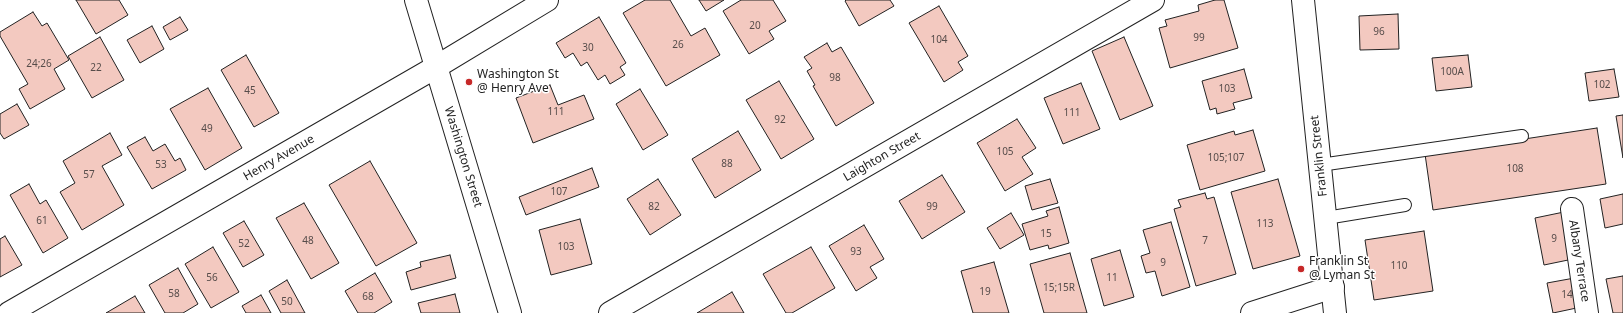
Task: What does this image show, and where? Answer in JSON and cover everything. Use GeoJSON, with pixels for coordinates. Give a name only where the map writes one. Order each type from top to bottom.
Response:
{"type":"FeatureCollection","features":[{"type":"Feature","properties":{"kind":"street","name":"Washington Street"},"geometry":{"type":"LineString","coordinates":[[416,0],[510,313]]}},
{"type":"Feature","properties":{"kind":"street","name":"Henry Avenue"},"geometry":{"type":"LineString","coordinates":[[9,313],[436,67],[547,0]]}},
{"type":"Feature","properties":{"kind":"street","name":"Franklin Street"},"geometry":{"type":"LineString","coordinates":[[1303,0],[1335,313]]}},
{"type":"Feature","properties":{"kind":"street","name":"Laighton Street"},"geometry":{"type":"LineString","coordinates":[[610,313],[1148,1]]}},
{"type":"Feature","properties":{"kind":"street","name":"Albany Terrace"},"geometry":{"type":"LineString","coordinates":[[1572,209],[1587,313]]}},
{"type":"Feature","properties":{"kind":"street"},"geometry":{"type":"LineString","coordinates":[[1252,313],[1333,287]]}},
{"type":"Feature","properties":{"kind":"lane"},"geometry":{"type":"LineString","coordinates":[[1320,165],[1522,136]]}},
{"type":"Feature","properties":{"kind":"lane"},"geometry":{"type":"LineString","coordinates":[[1326,218],[1405,205]]}},
{"type":"Feature","properties":{"kind":"building"},"geometry":{"type":"Polygon","coordinates":[[[76,0],[119,0],[128,15],[96,34],[76,0]]]}},
{"type":"Feature","properties":{"kind":"building"},"geometry":{"type":"Polygon","coordinates":[[[645,0],[670,0],[691,36],[705,28],[720,55],[666,86],[623,13],[645,0]]]}},
{"type":"Feature","properties":{"kind":"building"},"geometry":{"type":"Polygon","coordinates":[[[699,0],[724,0],[706,11],[699,0]]]}},
{"type":"Feature","properties":{"kind":"building"},"geometry":{"type":"Polygon","coordinates":[[[741,0],[773,0],[786,21],[769,31],[774,39],[749,54],[723,11],[741,0]]]}},
{"type":"Feature","properties":{"kind":"building"},"geometry":{"type":"Polygon","coordinates":[[[890,0],[894,6],[859,26],[845,1],[890,0]]]}},
{"type":"Feature","properties":{"kind":"building"},"geometry":{"type":"Polygon","coordinates":[[[1215,0],[1224,0],[1238,48],[1170,68],[1159,28],[1167,26],[1165,20],[1199,11],[1198,5],[1215,0]]]}},
{"type":"Feature","properties":{"kind":"building"},"geometry":{"type":"Polygon","coordinates":[[[939,6],[968,56],[958,62],[963,70],[944,82],[909,23],[939,6]]]}},
{"type":"Feature","properties":{"kind":"building"},"geometry":{"type":"Polygon","coordinates":[[[33,12],[42,26],[47,23],[69,60],[54,69],[65,89],[30,109],[19,89],[28,84],[0,36],[0,32],[33,12]]]}},
{"type":"Feature","properties":{"kind":"building"},"geometry":{"type":"Polygon","coordinates":[[[1398,14],[1399,49],[1360,50],[1359,16],[1398,14]]]}},
{"type":"Feature","properties":{"kind":"building"},"geometry":{"type":"Polygon","coordinates":[[[180,17],[188,30],[170,40],[163,27],[180,17]]]}},
{"type":"Feature","properties":{"kind":"building"},"geometry":{"type":"Polygon","coordinates":[[[599,17],[626,63],[620,67],[625,75],[610,84],[605,75],[598,80],[587,62],[581,66],[573,53],[565,58],[556,43],[599,17]]]}},
{"type":"Feature","properties":{"kind":"building"},"geometry":{"type":"Polygon","coordinates":[[[152,26],[164,49],[140,63],[127,40],[152,26]]]}},
{"type":"Feature","properties":{"kind":"building"},"geometry":{"type":"Polygon","coordinates":[[[100,37],[124,80],[92,98],[68,56],[100,37]]]}},
{"type":"Feature","properties":{"kind":"building"},"geometry":{"type":"Polygon","coordinates":[[[1124,37],[1153,106],[1120,120],[1092,51],[1124,37]]]}},
{"type":"Feature","properties":{"kind":"building"},"geometry":{"type":"Polygon","coordinates":[[[827,43],[832,52],[841,47],[874,103],[836,126],[813,86],[815,85],[807,71],[812,68],[804,57],[827,43]]]}},
{"type":"Feature","properties":{"kind":"building"},"geometry":{"type":"Polygon","coordinates":[[[246,55],[279,113],[254,127],[221,70],[246,55]]]}},
{"type":"Feature","properties":{"kind":"building"},"geometry":{"type":"Polygon","coordinates":[[[1468,55],[1472,87],[1436,91],[1432,58],[1468,55]]]}},
{"type":"Feature","properties":{"kind":"building"},"geometry":{"type":"Polygon","coordinates":[[[1244,69],[1252,98],[1233,103],[1235,109],[1217,114],[1216,108],[1210,110],[1202,81],[1244,69]]]}},
{"type":"Feature","properties":{"kind":"building"},"geometry":{"type":"Polygon","coordinates":[[[1614,69],[1619,97],[1589,101],[1585,73],[1614,69]]]}},
{"type":"Feature","properties":{"kind":"building"},"geometry":{"type":"Polygon","coordinates":[[[779,81],[814,139],[781,159],[746,100],[779,81]]]}},
{"type":"Feature","properties":{"kind":"building"},"geometry":{"type":"Polygon","coordinates":[[[1081,83],[1100,129],[1063,144],[1044,98],[1081,83]]]}},
{"type":"Feature","properties":{"kind":"building"},"geometry":{"type":"Polygon","coordinates":[[[550,85],[558,105],[584,95],[594,119],[533,143],[516,98],[550,85]]]}},
{"type":"Feature","properties":{"kind":"building"},"geometry":{"type":"Polygon","coordinates":[[[208,88],[242,148],[205,170],[170,109],[208,88]]]}},
{"type":"Feature","properties":{"kind":"building"},"geometry":{"type":"Polygon","coordinates":[[[640,89],[668,135],[643,150],[616,104],[640,89]]]}},
{"type":"Feature","properties":{"kind":"building"},"geometry":{"type":"Polygon","coordinates":[[[17,104],[29,125],[4,139],[0,133],[0,114],[17,104]]]}},
{"type":"Feature","properties":{"kind":"building"},"geometry":{"type":"Polygon","coordinates":[[[1623,115],[1623,158],[1616,116],[1623,115]]]}},
{"type":"Feature","properties":{"kind":"building"},"geometry":{"type":"Polygon","coordinates":[[[1017,119],[1036,148],[1022,157],[1033,174],[1005,191],[977,143],[1017,119]]]}},
{"type":"Feature","properties":{"kind":"building"},"geometry":{"type":"Polygon","coordinates":[[[1597,128],[1606,184],[1433,210],[1425,154],[1597,128]]]}},
{"type":"Feature","properties":{"kind":"building"},"geometry":{"type":"Polygon","coordinates":[[[1253,130],[1265,171],[1200,190],[1187,145],[1234,131],[1235,135],[1253,130]]]}},
{"type":"Feature","properties":{"kind":"building"},"geometry":{"type":"Polygon","coordinates":[[[738,131],[761,170],[715,198],[692,159],[738,131]]]}},
{"type":"Feature","properties":{"kind":"building"},"geometry":{"type":"Polygon","coordinates":[[[110,133],[122,155],[102,166],[124,205],[82,230],[60,192],[75,183],[63,161],[110,133]]]}},
{"type":"Feature","properties":{"kind":"building"},"geometry":{"type":"Polygon","coordinates":[[[145,137],[153,151],[165,144],[175,161],[180,158],[186,170],[152,189],[127,147],[145,137]]]}},
{"type":"Feature","properties":{"kind":"building"},"geometry":{"type":"Polygon","coordinates":[[[370,161],[417,243],[376,266],[329,185],[370,161]]]}},
{"type":"Feature","properties":{"kind":"building"},"geometry":{"type":"Polygon","coordinates":[[[592,168],[599,187],[526,215],[519,197],[592,168]]]}},
{"type":"Feature","properties":{"kind":"building"},"geometry":{"type":"Polygon","coordinates":[[[942,175],[965,212],[922,239],[899,201],[942,175]]]}},
{"type":"Feature","properties":{"kind":"building"},"geometry":{"type":"Polygon","coordinates":[[[658,179],[681,215],[650,235],[627,199],[658,179]]]}},
{"type":"Feature","properties":{"kind":"building"},"geometry":{"type":"Polygon","coordinates":[[[1050,179],[1058,203],[1032,210],[1025,186],[1050,179]]]}},
{"type":"Feature","properties":{"kind":"building"},"geometry":{"type":"Polygon","coordinates":[[[1278,179],[1300,256],[1253,269],[1231,192],[1278,179]]]}},
{"type":"Feature","properties":{"kind":"building"},"geometry":{"type":"Polygon","coordinates":[[[29,184],[40,204],[46,200],[68,238],[43,253],[10,195],[29,184]]]}},
{"type":"Feature","properties":{"kind":"building"},"geometry":{"type":"Polygon","coordinates":[[[1205,193],[1207,199],[1214,197],[1236,274],[1196,286],[1174,209],[1181,207],[1178,200],[1205,193]]]}},
{"type":"Feature","properties":{"kind":"building"},"geometry":{"type":"Polygon","coordinates":[[[1623,194],[1623,224],[1605,228],[1600,199],[1623,194]]]}},
{"type":"Feature","properties":{"kind":"building"},"geometry":{"type":"Polygon","coordinates":[[[304,203],[339,263],[311,279],[276,218],[304,203]]]}},
{"type":"Feature","properties":{"kind":"building"},"geometry":{"type":"Polygon","coordinates":[[[1059,207],[1069,243],[1049,249],[1048,245],[1030,250],[1022,224],[1048,216],[1046,211],[1059,207]]]}},
{"type":"Feature","properties":{"kind":"building"},"geometry":{"type":"Polygon","coordinates":[[[1564,212],[1573,259],[1544,265],[1535,218],[1564,212]]]}},
{"type":"Feature","properties":{"kind":"building"},"geometry":{"type":"Polygon","coordinates":[[[1011,213],[1024,235],[1000,249],[987,228],[1011,213]]]}},
{"type":"Feature","properties":{"kind":"building"},"geometry":{"type":"Polygon","coordinates":[[[580,219],[592,264],[551,275],[539,230],[580,219]]]}},
{"type":"Feature","properties":{"kind":"building"},"geometry":{"type":"Polygon","coordinates":[[[244,221],[264,255],[243,267],[223,233],[244,221]]]}},
{"type":"Feature","properties":{"kind":"building"},"geometry":{"type":"Polygon","coordinates":[[[1171,222],[1190,287],[1162,296],[1155,271],[1146,273],[1141,256],[1150,253],[1143,230],[1171,222]]]}},
{"type":"Feature","properties":{"kind":"building"},"geometry":{"type":"Polygon","coordinates":[[[864,225],[884,259],[870,267],[877,278],[856,291],[829,246],[864,225]]]}},
{"type":"Feature","properties":{"kind":"building"},"geometry":{"type":"Polygon","coordinates":[[[1424,231],[1433,291],[1374,300],[1365,240],[1424,231]]]}},
{"type":"Feature","properties":{"kind":"building"},"geometry":{"type":"Polygon","coordinates":[[[5,236],[22,265],[0,277],[0,239],[5,236]]]}},
{"type":"Feature","properties":{"kind":"building"},"geometry":{"type":"Polygon","coordinates":[[[213,247],[239,292],[211,308],[185,264],[213,247]]]}},
{"type":"Feature","properties":{"kind":"building"},"geometry":{"type":"Polygon","coordinates":[[[811,247],[835,288],[792,313],[786,313],[763,274],[811,247]]]}},
{"type":"Feature","properties":{"kind":"building"},"geometry":{"type":"Polygon","coordinates":[[[1120,250],[1134,297],[1104,306],[1091,259],[1120,250]]]}},
{"type":"Feature","properties":{"kind":"building"},"geometry":{"type":"Polygon","coordinates":[[[1070,253],[1087,313],[1044,313],[1030,264],[1070,253]]]}},
{"type":"Feature","properties":{"kind":"building"},"geometry":{"type":"Polygon","coordinates":[[[450,255],[456,278],[411,290],[406,272],[421,267],[420,262],[450,255]]]}},
{"type":"Feature","properties":{"kind":"building"},"geometry":{"type":"Polygon","coordinates":[[[994,262],[1009,313],[973,313],[961,271],[994,262]]]}},
{"type":"Feature","properties":{"kind":"building"},"geometry":{"type":"Polygon","coordinates":[[[178,268],[198,304],[183,313],[165,313],[149,285],[178,268]]]}},
{"type":"Feature","properties":{"kind":"building"},"geometry":{"type":"Polygon","coordinates":[[[375,273],[392,302],[374,313],[358,313],[345,291],[375,273]]]}},
{"type":"Feature","properties":{"kind":"building"},"geometry":{"type":"Polygon","coordinates":[[[1623,276],[1623,313],[1613,313],[1606,279],[1623,276]]]}},
{"type":"Feature","properties":{"kind":"building"},"geometry":{"type":"Polygon","coordinates":[[[1580,277],[1586,306],[1553,313],[1547,283],[1580,277]]]}},
{"type":"Feature","properties":{"kind":"building"},"geometry":{"type":"Polygon","coordinates":[[[287,280],[305,313],[281,313],[269,291],[287,280]]]}},
{"type":"Feature","properties":{"kind":"building"},"geometry":{"type":"Polygon","coordinates":[[[732,292],[744,313],[697,313],[732,292]]]}},
{"type":"Feature","properties":{"kind":"building"},"geometry":{"type":"Polygon","coordinates":[[[455,294],[460,313],[421,313],[418,303],[455,294]]]}},
{"type":"Feature","properties":{"kind":"building"},"geometry":{"type":"Polygon","coordinates":[[[261,295],[271,313],[246,313],[242,306],[261,295]]]}},
{"type":"Feature","properties":{"kind":"building"},"geometry":{"type":"Polygon","coordinates":[[[135,296],[145,313],[106,313],[135,296]]]}},
{"type":"Feature","properties":{"kind":"place","name":"Washington St @ Henry Ave"},"geometry":{"type":"Point","coordinates":[469,82]}},
{"type":"Feature","properties":{"kind":"place","name":"Franklin St @ Lyman St"},"geometry":{"type":"Point","coordinates":[1301,269]}}]}
